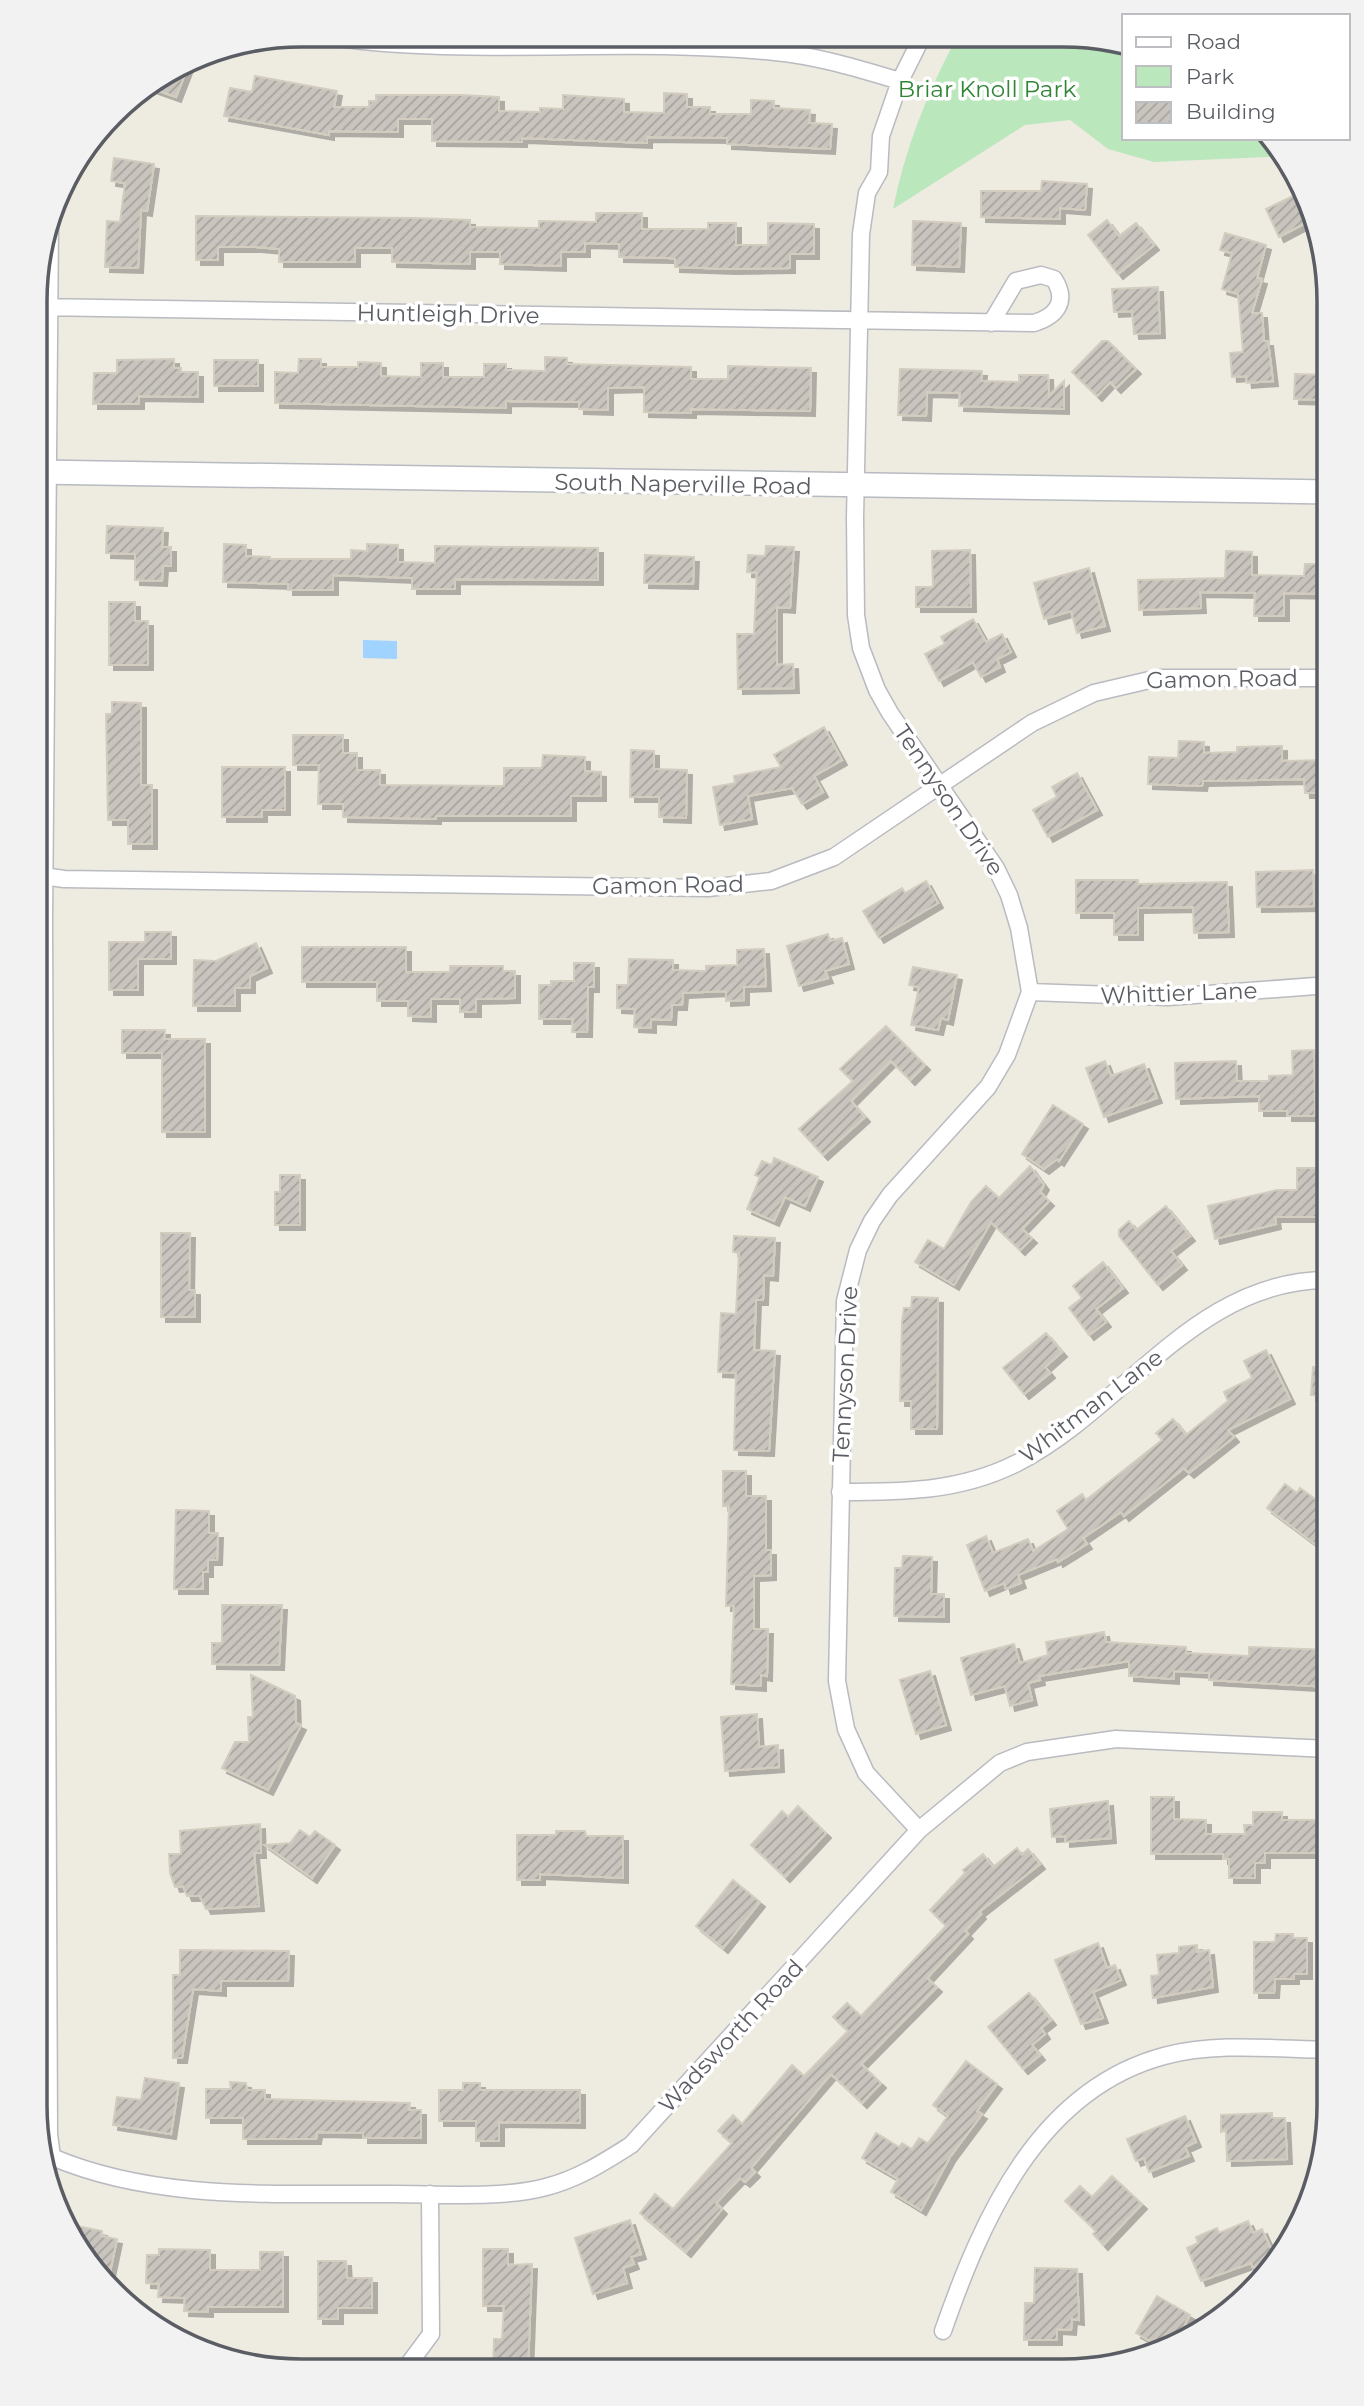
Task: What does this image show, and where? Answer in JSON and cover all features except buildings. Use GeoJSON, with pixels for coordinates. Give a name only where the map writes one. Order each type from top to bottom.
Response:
{"type":"FeatureCollection","features":[{"type":"Feature","properties":{"kind":"main road","name":"South Naperville Road"},"geometry":{"type":"LineString","coordinates":[[47,472],[1317,492]]}},
{"type":"Feature","properties":{"kind":"street"},"geometry":{"type":"LineString","coordinates":[[553,47],[749,50],[806,56],[900,81]]}},
{"type":"Feature","properties":{"kind":"street","name":"Tennyson Drive"},"geometry":{"type":"LineString","coordinates":[[917,47],[900,81],[881,136],[879,172],[867,193],[859,258],[856,615],[861,648],[883,701],[996,868],[1009,895],[1019,928],[1030,992],[1007,1055],[988,1087],[890,1195],[858,1250],[843,1317],[836,1681],[842,1715],[866,1773],[919,1830]]}},
{"type":"Feature","properties":{"kind":"street","name":"Huntleigh Drive"},"geometry":{"type":"LineString","coordinates":[[47,307],[991,323]]}},
{"type":"Feature","properties":{"kind":"street","name":"Gamon Road"},"geometry":{"type":"LineString","coordinates":[[47,875],[133,880],[742,886],[790,876],[834,857],[1032,723],[1094,692],[1158,678],[1317,678]]}},
{"type":"Feature","properties":{"kind":"street","name":"Whittier Lane"},"geometry":{"type":"LineString","coordinates":[[1030,992],[1168,997],[1317,986]]}},
{"type":"Feature","properties":{"kind":"street","name":"Whitman Lane"},"geometry":{"type":"LineString","coordinates":[[840,1492],[916,1492],[947,1488],[986,1477],[1041,1449],[1222,1308],[1273,1286],[1317,1281]]}},
{"type":"Feature","properties":{"kind":"street","name":"Wadsworth Road"},"geometry":{"type":"LineString","coordinates":[[53,2157],[76,2167],[156,2185],[217,2192],[430,2194],[544,2188],[591,2171],[631,2145],[919,1830],[1000,1763],[1027,1752],[1080,1742],[1144,1738],[1317,1748]]}},
{"type":"Feature","properties":{"kind":"street"},"geometry":{"type":"LineString","coordinates":[[943,2331],[974,2248],[995,2204],[1036,2144],[1069,2107],[1109,2079],[1164,2056],[1220,2049],[1317,2050]]}},
{"type":"Feature","properties":{"kind":"street","name":"Wadsworth Road"},"geometry":{"type":"LineString","coordinates":[[47,2055],[51,2147]]}},
{"type":"Feature","properties":{"kind":"street"},"geometry":{"type":"LineString","coordinates":[[412,2359],[431,2334],[430,2194]]}},
{"type":"Feature","properties":{"kind":"green space","name":"Briar Knoll Park"},"geometry":{"type":"Polygon","coordinates":[[[952,47],[1063,47],[1112,52],[1122,54],[1122,140],[1259,140],[1271,157],[1154,162],[1108,149],[1070,120],[1025,125],[893,209],[918,122],[952,47]]]}},
{"type":"Feature","properties":{"kind":"water"},"geometry":{"type":"Polygon","coordinates":[[[363,640],[397,641],[397,659],[363,658],[363,640]]]}}]}
